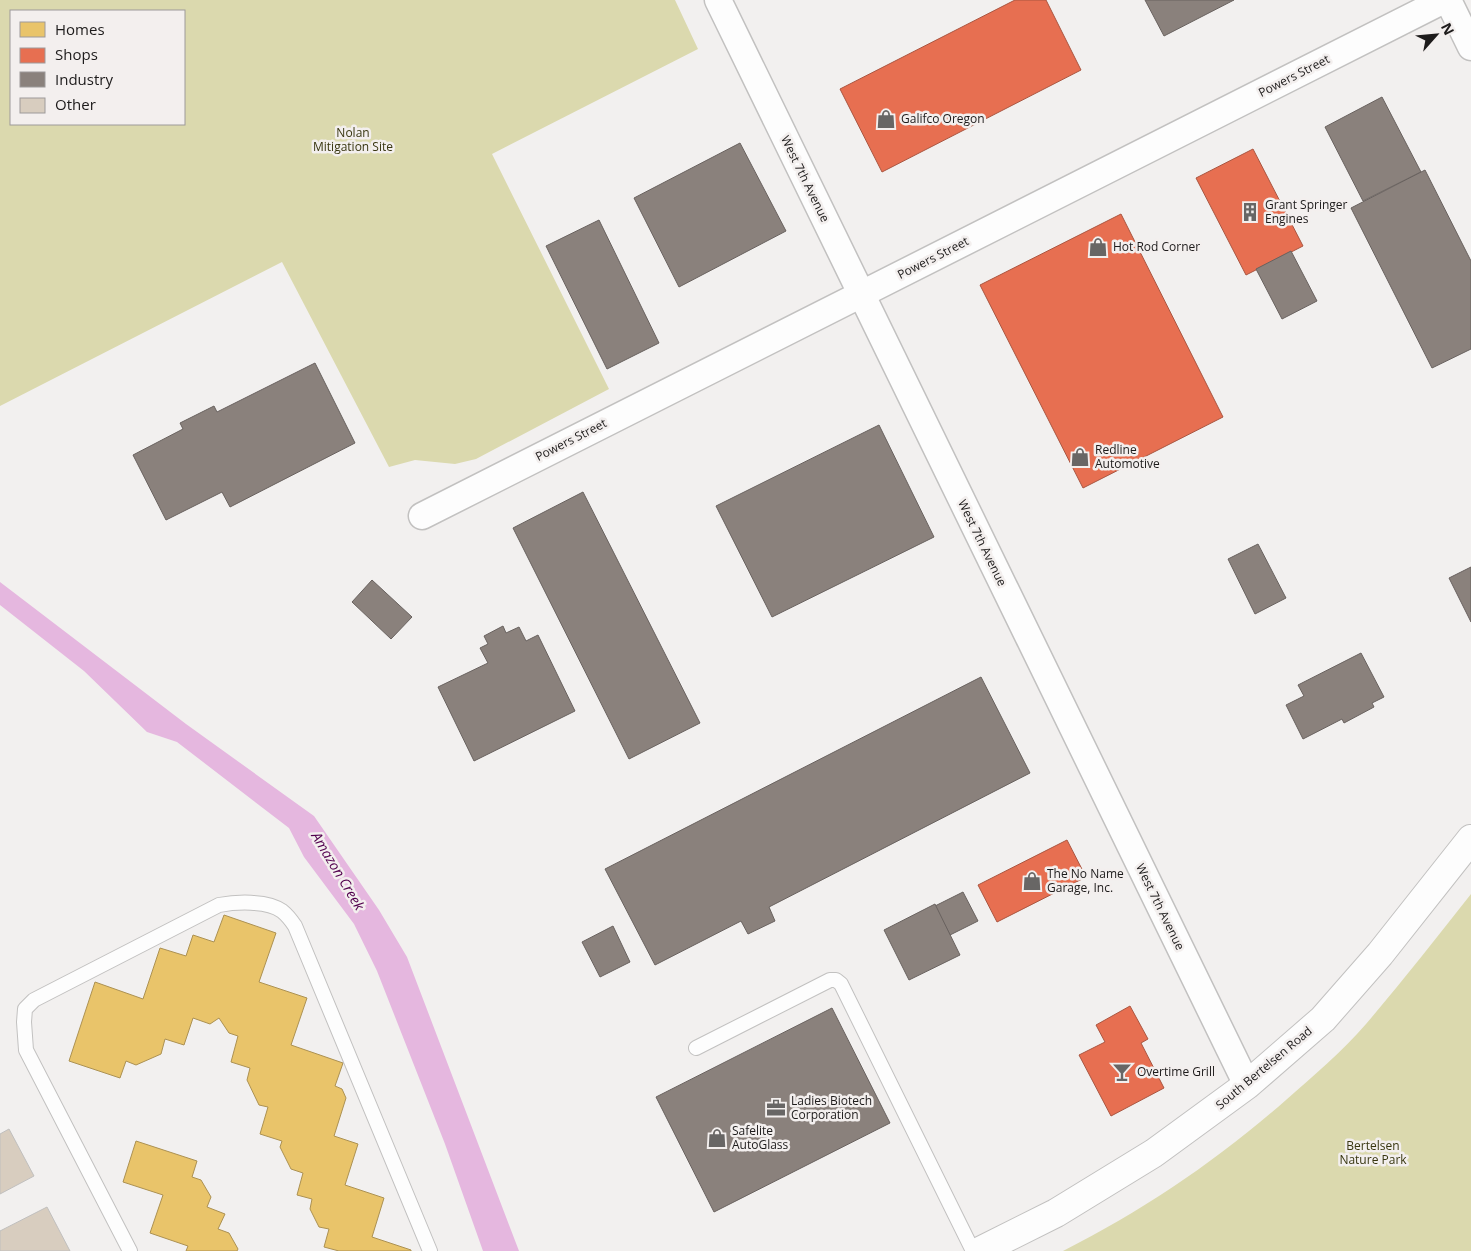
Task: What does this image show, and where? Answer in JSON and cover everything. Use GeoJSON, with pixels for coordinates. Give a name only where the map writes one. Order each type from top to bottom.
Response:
{"type":"FeatureCollection","features":[{"type":"Feature","properties":{"kind":"street","name":"West 7th Avenue"},"geometry":{"type":"LineString","coordinates":[[718,0],[1247,1085]]}},
{"type":"Feature","properties":{"kind":"street","name":"Powers Street"},"geometry":{"type":"LineString","coordinates":[[422,516],[1444,0]]}},
{"type":"Feature","properties":{"kind":"street"},"geometry":{"type":"LineString","coordinates":[[1448,0],[1471,47]]}},
{"type":"Feature","properties":{"kind":"street","name":"South Bertelsen Road"},"geometry":{"type":"LineString","coordinates":[[980,1251],[1056,1213],[1146,1158],[1247,1085],[1322,1019],[1380,954],[1471,839]]}},
{"type":"Feature","properties":{"kind":"lane"},"geometry":{"type":"LineString","coordinates":[[130,1251],[26,1050],[25,1009],[34,1000],[219,905],[232,902],[266,904],[280,909],[290,918],[295,926],[430,1251]]}},
{"type":"Feature","properties":{"kind":"lane"},"geometry":{"type":"LineString","coordinates":[[696,1048],[830,980],[836,980],[842,984],[973,1251]]}},
{"type":"Feature","properties":{"kind":"green space","name":"Nolan Mitigation Site"},"geometry":{"type":"Polygon","coordinates":[[[0,0],[675,0],[698,49],[492,154],[609,389],[476,459],[455,464],[415,460],[389,467],[282,262],[0,406],[0,0]]]}},
{"type":"Feature","properties":{"kind":"green space","name":"Bertelsen Nature Park"},"geometry":{"type":"Polygon","coordinates":[[[1471,894],[1471,1251],[1063,1251],[1152,1201],[1179,1183],[1207,1164],[1286,1100],[1327,1064],[1357,1034],[1471,894]]]}},
{"type":"Feature","properties":{"kind":"water","name":"Amazon Creek"},"geometry":{"type":"Polygon","coordinates":[[[0,582],[186,724],[314,816],[379,910],[407,957],[519,1251],[483,1251],[445,1144],[377,971],[354,924],[304,857],[289,828],[177,742],[147,732],[84,671],[0,605],[0,582]]]}},
{"type":"Feature","properties":{"kind":"building: Homes"},"geometry":{"type":"Polygon","coordinates":[[[224,915],[276,933],[259,982],[307,998],[291,1045],[343,1063],[335,1086],[342,1089],[346,1098],[334,1136],[358,1144],[345,1185],[384,1198],[372,1237],[411,1251],[339,1251],[324,1247],[329,1229],[319,1227],[310,1209],[312,1199],[297,1195],[303,1173],[291,1169],[280,1147],[282,1141],[260,1134],[268,1107],[259,1105],[247,1080],[250,1068],[231,1062],[238,1036],[229,1033],[219,1018],[210,1024],[193,1018],[184,1045],[165,1039],[161,1054],[136,1065],[126,1061],[120,1078],[69,1061],[95,982],[143,999],[160,948],[186,956],[193,935],[214,942],[224,915]]]}},
{"type":"Feature","properties":{"kind":"building: Homes"},"geometry":{"type":"Polygon","coordinates":[[[136,1141],[197,1161],[192,1177],[201,1180],[211,1197],[207,1207],[225,1214],[218,1229],[229,1233],[238,1249],[237,1251],[186,1251],[188,1246],[150,1233],[163,1195],[123,1182],[136,1141]]]}},
{"type":"Feature","properties":{"kind":"building: Shops"},"geometry":{"type":"Polygon","coordinates":[[[1015,0],[1046,0],[1081,70],[882,172],[840,89],[1015,0]]]}},
{"type":"Feature","properties":{"kind":"building: Shops","name":"Grant Springer Engines"},"geometry":{"type":"Polygon","coordinates":[[[1253,149],[1303,246],[1246,275],[1196,178],[1253,149]]]}},
{"type":"Feature","properties":{"kind":"building: Shops"},"geometry":{"type":"Polygon","coordinates":[[[1121,214],[1223,417],[1083,488],[980,285],[1121,214]]]}},
{"type":"Feature","properties":{"kind":"building: Shops","name":"The No Name Garage, Inc."},"geometry":{"type":"Polygon","coordinates":[[[1067,840],[1086,877],[997,922],[978,885],[1067,840]]]}},
{"type":"Feature","properties":{"kind":"building: Shops","name":"Overtime Grill"},"geometry":{"type":"Polygon","coordinates":[[[1130,1006],[1148,1039],[1141,1043],[1164,1088],[1111,1116],[1079,1055],[1105,1042],[1096,1025],[1130,1006]]]}},
{"type":"Feature","properties":{"kind":"building: Industry"},"geometry":{"type":"Polygon","coordinates":[[[1145,0],[1234,0],[1164,36],[1145,0]]]}},
{"type":"Feature","properties":{"kind":"building: Industry"},"geometry":{"type":"Polygon","coordinates":[[[1382,97],[1421,172],[1363,201],[1325,127],[1382,97]]]}},
{"type":"Feature","properties":{"kind":"building: Industry"},"geometry":{"type":"Polygon","coordinates":[[[740,143],[786,231],[679,287],[634,198],[740,143]]]}},
{"type":"Feature","properties":{"kind":"building: Industry"},"geometry":{"type":"Polygon","coordinates":[[[1425,170],[1471,261],[1471,349],[1432,368],[1351,208],[1425,170]]]}},
{"type":"Feature","properties":{"kind":"building: Industry"},"geometry":{"type":"Polygon","coordinates":[[[599,220],[659,343],[607,369],[546,246],[599,220]]]}},
{"type":"Feature","properties":{"kind":"building: Industry"},"geometry":{"type":"Polygon","coordinates":[[[1291,251],[1317,301],[1282,319],[1256,269],[1291,251]]]}},
{"type":"Feature","properties":{"kind":"building: Industry"},"geometry":{"type":"Polygon","coordinates":[[[315,363],[355,443],[230,507],[222,492],[166,520],[133,455],[183,429],[180,423],[214,406],[217,412],[315,363]]]}},
{"type":"Feature","properties":{"kind":"building: Industry"},"geometry":{"type":"Polygon","coordinates":[[[879,425],[934,537],[772,617],[716,506],[879,425]]]}},
{"type":"Feature","properties":{"kind":"building: Industry"},"geometry":{"type":"Polygon","coordinates":[[[583,492],[700,723],[629,759],[513,528],[583,492]]]}},
{"type":"Feature","properties":{"kind":"building: Industry"},"geometry":{"type":"Polygon","coordinates":[[[1258,544],[1286,598],[1255,614],[1228,559],[1258,544]]]}},
{"type":"Feature","properties":{"kind":"building: Industry"},"geometry":{"type":"Polygon","coordinates":[[[1471,567],[1471,622],[1449,578],[1471,567]]]}},
{"type":"Feature","properties":{"kind":"building: Industry"},"geometry":{"type":"Polygon","coordinates":[[[372,580],[412,617],[391,639],[352,602],[372,580]]]}},
{"type":"Feature","properties":{"kind":"building: Industry"},"geometry":{"type":"Polygon","coordinates":[[[503,626],[506,633],[519,627],[526,641],[538,635],[575,711],[474,761],[438,687],[488,663],[480,648],[488,644],[484,636],[503,626]]]}},
{"type":"Feature","properties":{"kind":"building: Industry"},"geometry":{"type":"Polygon","coordinates":[[[1361,653],[1384,697],[1372,703],[1374,707],[1344,723],[1342,719],[1303,739],[1286,705],[1304,696],[1298,685],[1361,653]]]}},
{"type":"Feature","properties":{"kind":"building: Industry"},"geometry":{"type":"Polygon","coordinates":[[[981,677],[1030,773],[769,907],[775,921],[748,934],[741,921],[655,965],[605,869],[981,677]]]}},
{"type":"Feature","properties":{"kind":"building: Industry"},"geometry":{"type":"Polygon","coordinates":[[[963,892],[978,921],[950,935],[935,906],[963,892]]]}},
{"type":"Feature","properties":{"kind":"building: Industry"},"geometry":{"type":"Polygon","coordinates":[[[935,904],[960,955],[909,980],[884,930],[935,904]]]}},
{"type":"Feature","properties":{"kind":"building: Industry"},"geometry":{"type":"Polygon","coordinates":[[[613,926],[630,962],[600,977],[582,942],[613,926]]]}},
{"type":"Feature","properties":{"kind":"building: Industry"},"geometry":{"type":"Polygon","coordinates":[[[832,1008],[890,1123],[714,1212],[656,1097],[832,1008]]]}},
{"type":"Feature","properties":{"kind":"building: Other"},"geometry":{"type":"Polygon","coordinates":[[[9,1129],[34,1176],[0,1194],[0,1134],[9,1129]]]}},
{"type":"Feature","properties":{"kind":"building: Other"},"geometry":{"type":"Polygon","coordinates":[[[47,1207],[70,1251],[0,1251],[0,1231],[47,1207]]]}},
{"type":"Feature","properties":{"kind":"place","name":"Galifco Oregon"},"geometry":{"type":"Point","coordinates":[886,119]}},
{"type":"Feature","properties":{"kind":"place","name":"Grant Springer Engines"},"geometry":{"type":"Point","coordinates":[1250,212]}},
{"type":"Feature","properties":{"kind":"place","name":"Hot Rod Corner"},"geometry":{"type":"Point","coordinates":[1098,247]}},
{"type":"Feature","properties":{"kind":"place","name":"Redline Automotive"},"geometry":{"type":"Point","coordinates":[1080,457]}},
{"type":"Feature","properties":{"kind":"place","name":"The No Name Garage, Inc."},"geometry":{"type":"Point","coordinates":[1032,881]}},
{"type":"Feature","properties":{"kind":"place","name":"Overtime Grill"},"geometry":{"type":"Point","coordinates":[1122,1072]}},
{"type":"Feature","properties":{"kind":"place","name":"Ladies Biotech Corporation"},"geometry":{"type":"Point","coordinates":[776,1108]}},
{"type":"Feature","properties":{"kind":"place","name":"Safelite AutoGlass"},"geometry":{"type":"Point","coordinates":[717,1138]}}]}
